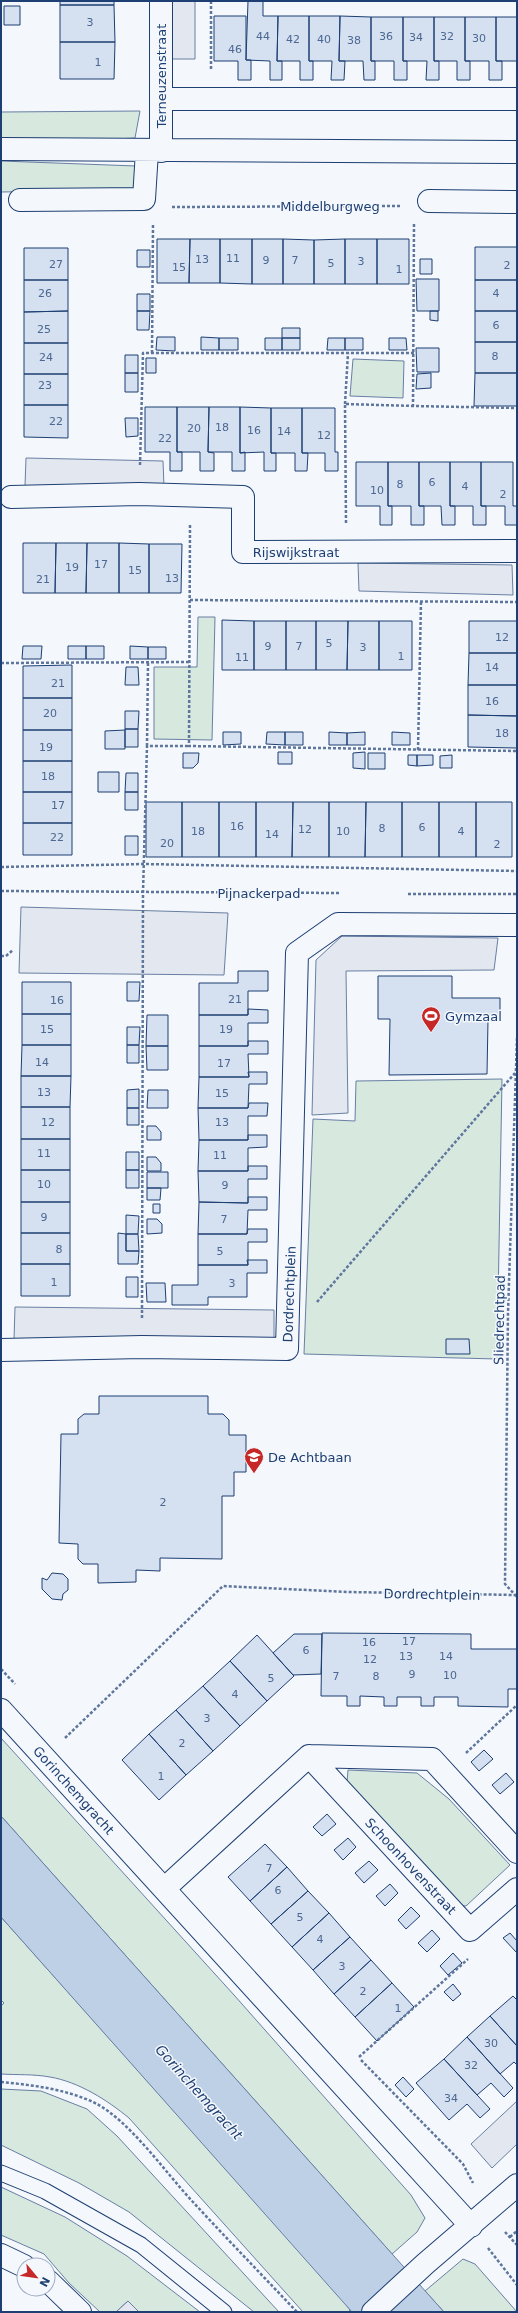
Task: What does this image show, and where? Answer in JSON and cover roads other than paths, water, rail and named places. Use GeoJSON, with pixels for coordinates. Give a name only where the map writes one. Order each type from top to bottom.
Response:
{"type":"FeatureCollection","features":[{"type":"Feature","properties":{"kind":"street","name":"Terneuzenstraat"},"geometry":{"type":"LineString","coordinates":[[154,151],[161,99],[161,1]]}},
{"type":"Feature","properties":{"kind":"street"},"geometry":{"type":"LineString","coordinates":[[161,99],[517,99]]}},
{"type":"Feature","properties":{"kind":"street"},"geometry":{"type":"LineString","coordinates":[[1,149],[517,152]]}},
{"type":"Feature","properties":{"kind":"street"},"geometry":{"type":"LineString","coordinates":[[20,200],[149,203],[154,151]]}},
{"type":"Feature","properties":{"kind":"street"},"geometry":{"type":"LineString","coordinates":[[422,204],[517,202]]}},
{"type":"Feature","properties":{"kind":"street","name":"Rijswijkstraat"},"geometry":{"type":"LineString","coordinates":[[11,497],[139,494],[244,497],[243,552],[517,551]]}},
{"type":"Feature","properties":{"kind":"street","name":"Dordrechtplein"},"geometry":{"type":"LineString","coordinates":[[1,1350],[142,1347],[287,1348],[297,953],[338,924],[517,926]]}},
{"type":"Feature","properties":{"kind":"street","name":"Gorinchemgracht"},"geometry":{"type":"LineString","coordinates":[[1,1710],[471,2226]]}},
{"type":"Feature","properties":{"kind":"street"},"geometry":{"type":"LineString","coordinates":[[164,1888],[309,1756],[432,1759],[517,1852]]}},
{"type":"Feature","properties":{"kind":"street","name":"Schoonhovenstraat"},"geometry":{"type":"LineString","coordinates":[[309,1756],[470,1930],[517,1888]]}},
{"type":"Feature","properties":{"kind":"street"},"geometry":{"type":"LineString","coordinates":[[373,2312],[425,2264],[517,2185]]}},
{"type":"Feature","properties":{"kind":"street"},"geometry":{"type":"LineString","coordinates":[[1,2255],[16,2262]]}},
{"type":"Feature","properties":{"kind":"street"},"geometry":{"type":"LineString","coordinates":[[56,2288],[80,2312]]}},
{"type":"Feature","properties":{"kind":"lane"},"geometry":{"type":"LineString","coordinates":[[1,2173],[45,2192],[141,2245],[224,2312]]}},
{"type":"Feature","properties":{"kind":"water"},"geometry":{"type":"Polygon","coordinates":[[[1,1816],[444,2312],[352,2312],[1,1917],[1,1816]]]}},
{"type":"Feature","properties":{"kind":"place","name":"Gymzaal"},"geometry":{"type":"Point","coordinates":[431,1033]}},
{"type":"Feature","properties":{"kind":"place","name":"De Achtbaan"},"geometry":{"type":"Point","coordinates":[254,1474]}}]}
